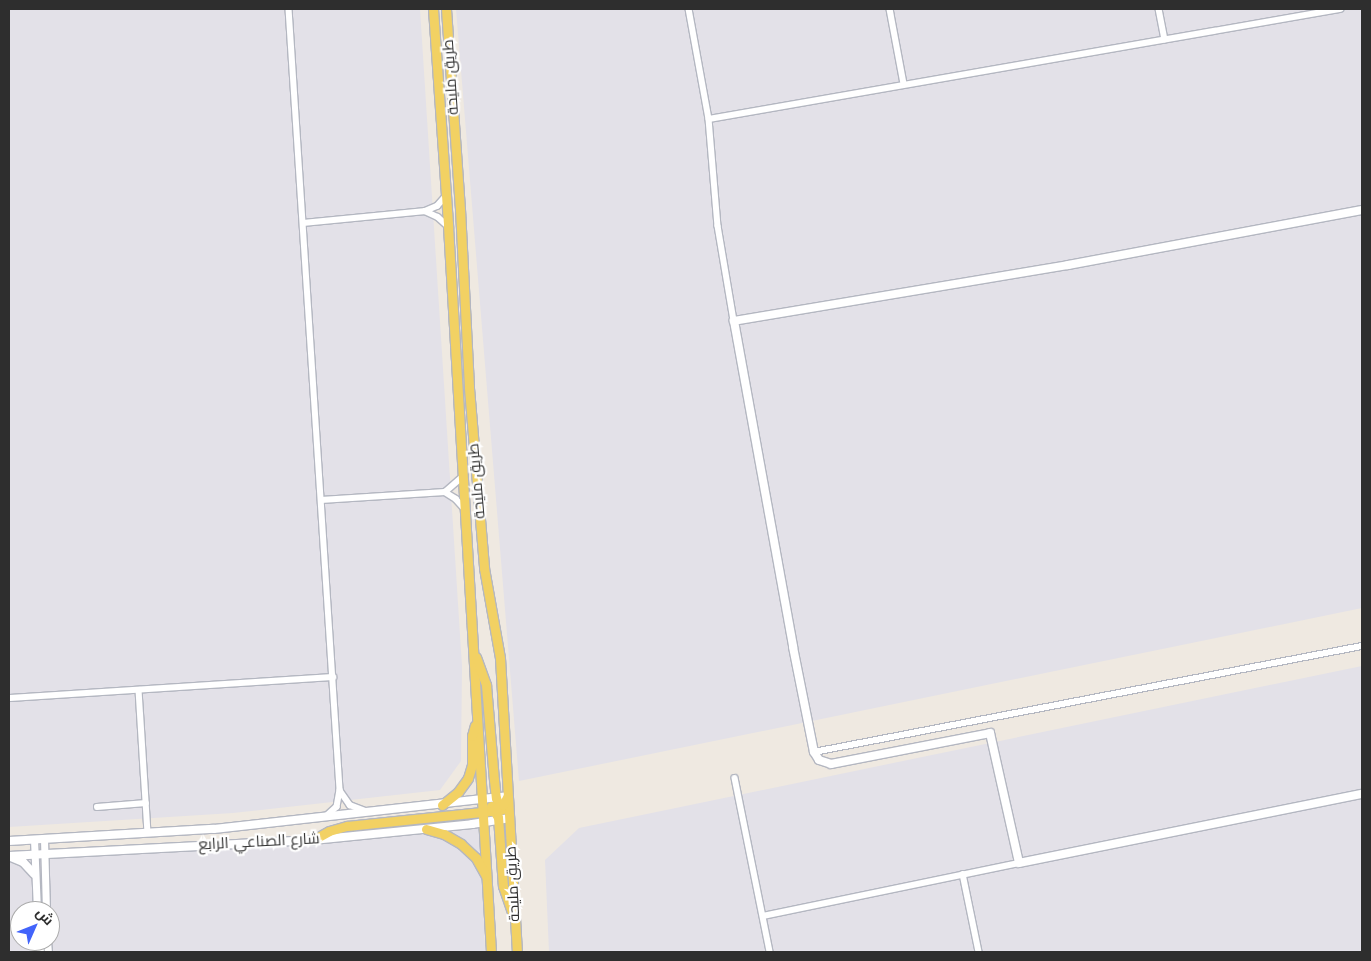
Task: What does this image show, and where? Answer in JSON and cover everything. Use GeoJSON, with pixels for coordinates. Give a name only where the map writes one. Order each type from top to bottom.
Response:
{"type":"FeatureCollection","features":[{"type":"Feature","properties":{"kind":"main road","name":"طريق مليحة"},"geometry":{"type":"LineString","coordinates":[[433,9],[492,952]]}},
{"type":"Feature","properties":{"kind":"main road","name":"طريق مليحة"},"geometry":{"type":"LineString","coordinates":[[446,9],[460,209],[469,388],[484,560],[500,658],[507,796],[499,809],[508,818],[517,952]]}},
{"type":"Feature","properties":{"kind":"main road"},"geometry":{"type":"LineString","coordinates":[[1362,210],[1068,265],[734,321],[793,647],[814,752],[819,760],[830,764],[990,733],[1019,863],[1362,794]]}},
{"type":"Feature","properties":{"kind":"main road"},"geometry":{"type":"LineString","coordinates":[[474,650],[484,676],[488,696],[499,809],[503,886],[514,916]]}},
{"type":"Feature","properties":{"kind":"main road"},"geometry":{"type":"LineString","coordinates":[[442,804],[458,792],[468,778],[472,765],[473,732],[478,720]]}},
{"type":"Feature","properties":{"kind":"main road"},"geometry":{"type":"LineString","coordinates":[[483,800],[499,809]]}},
{"type":"Feature","properties":{"kind":"main road","name":"شارع الصناعي الرابع"},"geometry":{"type":"LineString","coordinates":[[9,841],[214,829],[328,815],[483,800]]}},
{"type":"Feature","properties":{"kind":"main road"},"geometry":{"type":"LineString","coordinates":[[312,840],[329,831],[347,826],[499,809]]}},
{"type":"Feature","properties":{"kind":"main road"},"geometry":{"type":"LineString","coordinates":[[485,822],[499,809]]}},
{"type":"Feature","properties":{"kind":"main road","name":"شارع الصناعي الرابع"},"geometry":{"type":"LineString","coordinates":[[9,856],[312,840],[485,822]]}},
{"type":"Feature","properties":{"kind":"main road"},"geometry":{"type":"LineString","coordinates":[[426,829],[444,834],[461,844],[476,858],[488,880]]}},
{"type":"Feature","properties":{"kind":"main road"},"geometry":{"type":"LineString","coordinates":[[9,856],[23,862],[34,874]]}},
{"type":"Feature","properties":{"kind":"street"},"geometry":{"type":"LineString","coordinates":[[289,9],[340,790],[337,807],[328,815]]}},
{"type":"Feature","properties":{"kind":"street"},"geometry":{"type":"LineString","coordinates":[[689,9],[709,119],[718,226],[734,321]]}},
{"type":"Feature","properties":{"kind":"street"},"geometry":{"type":"LineString","coordinates":[[890,9],[904,84]]}},
{"type":"Feature","properties":{"kind":"street"},"geometry":{"type":"LineString","coordinates":[[1159,9],[1165,39]]}},
{"type":"Feature","properties":{"kind":"street"},"geometry":{"type":"LineString","coordinates":[[709,119],[1340,9]]}},
{"type":"Feature","properties":{"kind":"street"},"geometry":{"type":"LineString","coordinates":[[303,223],[425,211],[437,206],[446,196]]}},
{"type":"Feature","properties":{"kind":"street"},"geometry":{"type":"LineString","coordinates":[[425,211],[438,217],[448,226]]}},
{"type":"Feature","properties":{"kind":"street"},"geometry":{"type":"LineString","coordinates":[[445,492],[462,477]]}},
{"type":"Feature","properties":{"kind":"street"},"geometry":{"type":"LineString","coordinates":[[321,500],[445,492],[456,499],[464,509]]}},
{"type":"Feature","properties":{"kind":"street"},"geometry":{"type":"LineString","coordinates":[[814,752],[1362,646]]}},
{"type":"Feature","properties":{"kind":"street"},"geometry":{"type":"LineString","coordinates":[[9,698],[333,677]]}},
{"type":"Feature","properties":{"kind":"street"},"geometry":{"type":"LineString","coordinates":[[139,690],[148,833]]}},
{"type":"Feature","properties":{"kind":"street"},"geometry":{"type":"LineString","coordinates":[[735,778],[770,952]]}},
{"type":"Feature","properties":{"kind":"street"},"geometry":{"type":"LineString","coordinates":[[340,790],[350,805],[367,811]]}},
{"type":"Feature","properties":{"kind":"street"},"geometry":{"type":"LineString","coordinates":[[97,807],[146,802]]}},
{"type":"Feature","properties":{"kind":"street"},"geometry":{"type":"LineString","coordinates":[[34,839],[36,901]]}},
{"type":"Feature","properties":{"kind":"street"},"geometry":{"type":"LineString","coordinates":[[44,839],[46,901]]}},
{"type":"Feature","properties":{"kind":"street"},"geometry":{"type":"LineString","coordinates":[[763,916],[1019,863]]}},
{"type":"Feature","properties":{"kind":"street"},"geometry":{"type":"LineString","coordinates":[[964,874],[980,952]]}},
{"type":"Feature","properties":{"kind":"shaded area"},"geometry":{"type":"Polygon","coordinates":[[[9,9],[420,9],[462,666],[461,761],[440,790],[233,813],[9,827],[9,9]]]}},
{"type":"Feature","properties":{"kind":"shaded area"},"geometry":{"type":"Polygon","coordinates":[[[456,9],[1362,9],[1362,608],[519,781],[456,9]]]}},
{"type":"Feature","properties":{"kind":"shaded area"},"geometry":{"type":"Polygon","coordinates":[[[1362,666],[1362,952],[549,952],[545,860],[579,828],[1362,666]]]}},
{"type":"Feature","properties":{"kind":"shaded area"},"geometry":{"type":"Polygon","coordinates":[[[480,825],[485,952],[9,952],[9,857],[480,825]]]}}]}
